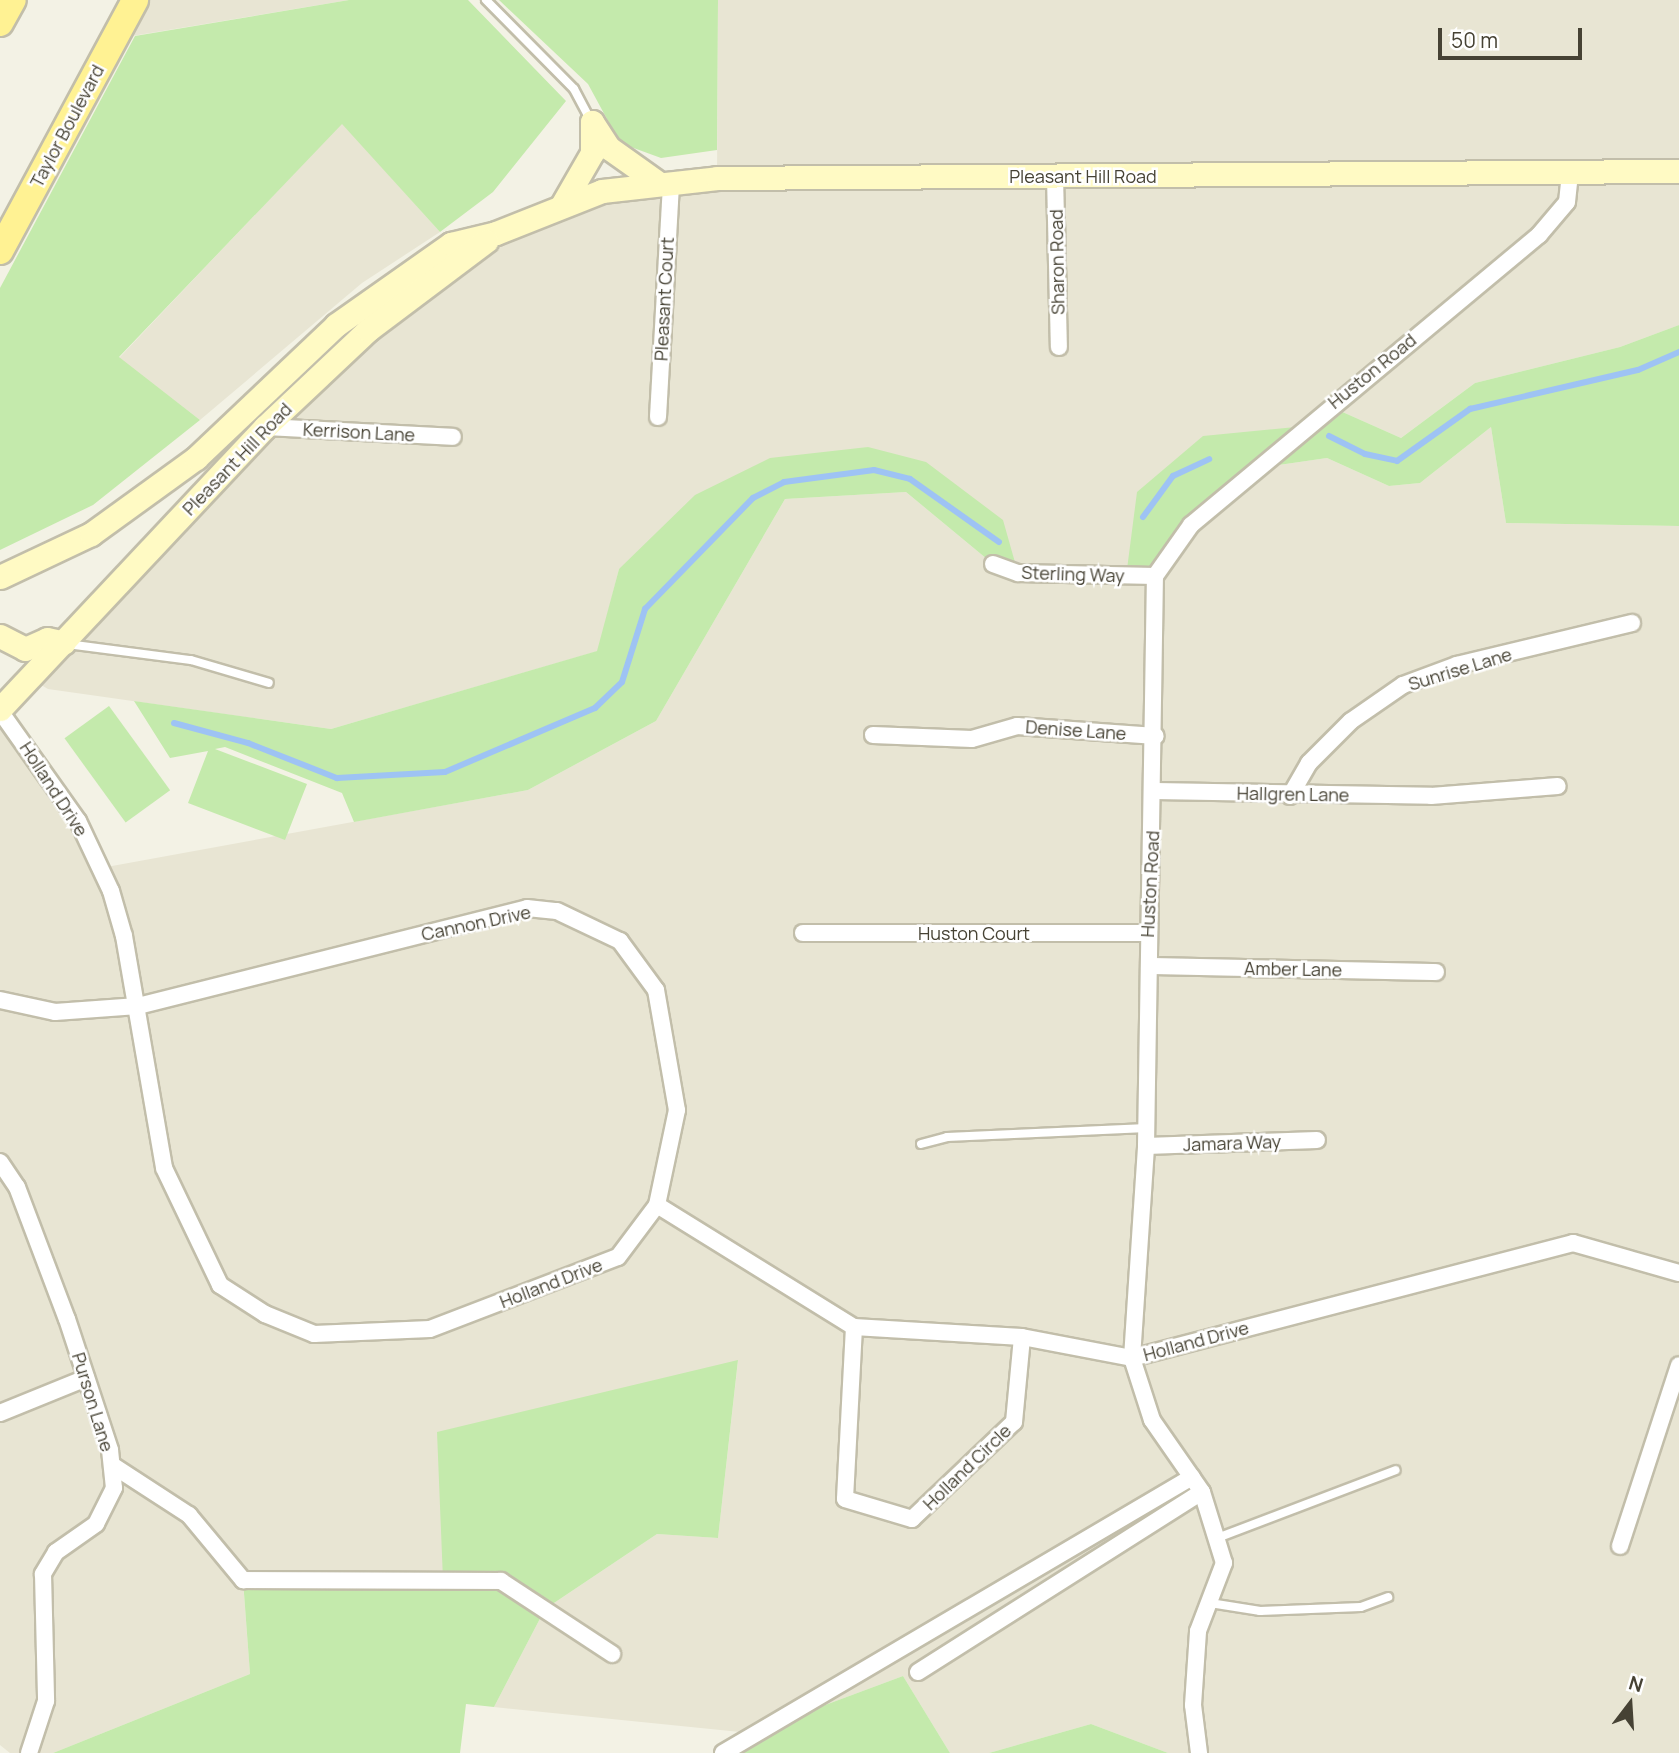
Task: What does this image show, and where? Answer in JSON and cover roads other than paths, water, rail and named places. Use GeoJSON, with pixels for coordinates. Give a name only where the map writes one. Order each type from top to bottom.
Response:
{"type":"FeatureCollection","features":[{"type":"Feature","properties":{"kind":"main road"},"geometry":{"type":"LineString","coordinates":[[0,23],[13,0]]}},
{"type":"Feature","properties":{"kind":"main road","name":"Taylor Boulevard"},"geometry":{"type":"LineString","coordinates":[[0,251],[135,0]]}},
{"type":"Feature","properties":{"kind":"main road"},"geometry":{"type":"LineString","coordinates":[[592,122],[610,148],[664,181]]}},
{"type":"Feature","properties":{"kind":"main road"},"geometry":{"type":"LineString","coordinates":[[562,205],[592,153],[592,122]]}},
{"type":"Feature","properties":{"kind":"main road","name":"Pleasant Hill Road"},"geometry":{"type":"LineString","coordinates":[[9,573],[91,534],[196,458],[336,325],[451,244],[496,233],[562,205],[664,181],[1679,172]]}},
{"type":"Feature","properties":{"kind":"main road","name":"Pleasant Hill Road"},"geometry":{"type":"LineString","coordinates":[[0,710],[265,427],[368,330],[496,233]]}},
{"type":"Feature","properties":{"kind":"main road"},"geometry":{"type":"LineString","coordinates":[[0,593],[9,573]]}},
{"type":"Feature","properties":{"kind":"main road"},"geometry":{"type":"LineString","coordinates":[[0,636],[25,649],[47,639],[64,643]]}},
{"type":"Feature","properties":{"kind":"street","name":"Huston Road"},"geometry":{"type":"LineString","coordinates":[[1199,1753],[1193,1705],[1198,1630],[1224,1563],[1202,1492],[1152,1420],[1132,1358],[1147,1128],[1149,966],[1146,933],[1156,736],[1154,576],[1191,525],[1539,235],[1567,201],[1570,172]]}},
{"type":"Feature","properties":{"kind":"street","name":"Sharon Road"},"geometry":{"type":"LineString","coordinates":[[1055,176],[1059,347]]}},
{"type":"Feature","properties":{"kind":"street","name":"Pleasant Court"},"geometry":{"type":"LineString","coordinates":[[658,417],[664,181]]}},
{"type":"Feature","properties":{"kind":"street","name":"Kerrison Lane"},"geometry":{"type":"LineString","coordinates":[[265,427],[453,436]]}},
{"type":"Feature","properties":{"kind":"street","name":"Sterling Way"},"geometry":{"type":"LineString","coordinates":[[993,564],[1018,573],[1154,576]]}},
{"type":"Feature","properties":{"kind":"street","name":"Sunrise Lane"},"geometry":{"type":"LineString","coordinates":[[1290,796],[1309,763],[1334,738],[1403,685],[1457,665],[1632,623]]}},
{"type":"Feature","properties":{"kind":"street","name":"Holland Drive"},"geometry":{"type":"LineString","coordinates":[[0,710],[78,821],[111,891],[138,1006],[164,1168],[220,1285],[265,1314],[314,1334],[430,1329],[618,1257],[657,1205],[854,1327],[1022,1338],[1132,1358],[1573,1243],[1679,1273]]}},
{"type":"Feature","properties":{"kind":"street","name":"Denise Lane"},"geometry":{"type":"LineString","coordinates":[[873,735],[972,739],[1017,726],[1156,736]]}},
{"type":"Feature","properties":{"kind":"street","name":"Hallgren Lane"},"geometry":{"type":"LineString","coordinates":[[1155,791],[1290,796],[1431,796],[1558,786]]}},
{"type":"Feature","properties":{"kind":"street","name":"Cannon Drive"},"geometry":{"type":"LineString","coordinates":[[0,1000],[55,1012],[138,1006],[527,908],[576,919],[620,942],[656,990],[677,1110],[657,1205]]}},
{"type":"Feature","properties":{"kind":"street","name":"Huston Court"},"geometry":{"type":"LineString","coordinates":[[803,933],[1146,933]]}},
{"type":"Feature","properties":{"kind":"street","name":"Amber Lane"},"geometry":{"type":"LineString","coordinates":[[1149,966],[1436,972]]}},
{"type":"Feature","properties":{"kind":"street","name":"Jamara Way"},"geometry":{"type":"LineString","coordinates":[[1146,1146],[1317,1140]]}},
{"type":"Feature","properties":{"kind":"street","name":"Purson Lane"},"geometry":{"type":"LineString","coordinates":[[0,1162],[18,1187],[86,1378],[111,1465],[114,1488],[96,1524],[56,1552],[44,1574],[46,1701],[29,1753]]}},
{"type":"Feature","properties":{"kind":"street","name":"Holland Circle"},"geometry":{"type":"LineString","coordinates":[[854,1327],[845,1499],[912,1519],[1014,1422],[1022,1338]]}},
{"type":"Feature","properties":{"kind":"street"},"geometry":{"type":"LineString","coordinates":[[1620,1546],[1679,1365]]}},
{"type":"Feature","properties":{"kind":"street"},"geometry":{"type":"LineString","coordinates":[[0,1413],[86,1378]]}},
{"type":"Feature","properties":{"kind":"street"},"geometry":{"type":"LineString","coordinates":[[111,1465],[189,1515],[243,1580],[501,1581],[612,1654]]}},
{"type":"Feature","properties":{"kind":"street"},"geometry":{"type":"LineString","coordinates":[[723,1753],[1192,1477]]}},
{"type":"Feature","properties":{"kind":"street"},"geometry":{"type":"LineString","coordinates":[[918,1672],[1202,1492]]}},
{"type":"Feature","properties":{"kind":"lane"},"geometry":{"type":"LineString","coordinates":[[486,0],[574,89],[592,122]]}},
{"type":"Feature","properties":{"kind":"lane"},"geometry":{"type":"LineString","coordinates":[[64,643],[191,660],[269,683]]}},
{"type":"Feature","properties":{"kind":"lane"},"geometry":{"type":"LineString","coordinates":[[920,1144],[947,1137],[1147,1128]]}},
{"type":"Feature","properties":{"kind":"lane"},"geometry":{"type":"LineString","coordinates":[[1216,1538],[1396,1470]]}},
{"type":"Feature","properties":{"kind":"lane"},"geometry":{"type":"LineString","coordinates":[[1210,1603],[1260,1611],[1361,1607],[1388,1597]]}},
{"type":"Feature","properties":{"kind":"waterway"},"geometry":{"type":"LineString","coordinates":[[1329,436],[1365,454],[1397,461],[1470,409],[1638,370],[1679,352]]}},
{"type":"Feature","properties":{"kind":"waterway"},"geometry":{"type":"LineString","coordinates":[[1143,517],[1173,476],[1209,459]]}},
{"type":"Feature","properties":{"kind":"waterway"},"geometry":{"type":"LineString","coordinates":[[174,723],[248,743],[337,778],[445,772],[595,708],[622,682],[645,609],[753,498],[784,482],[874,470],[910,479],[999,542]]}}]}
